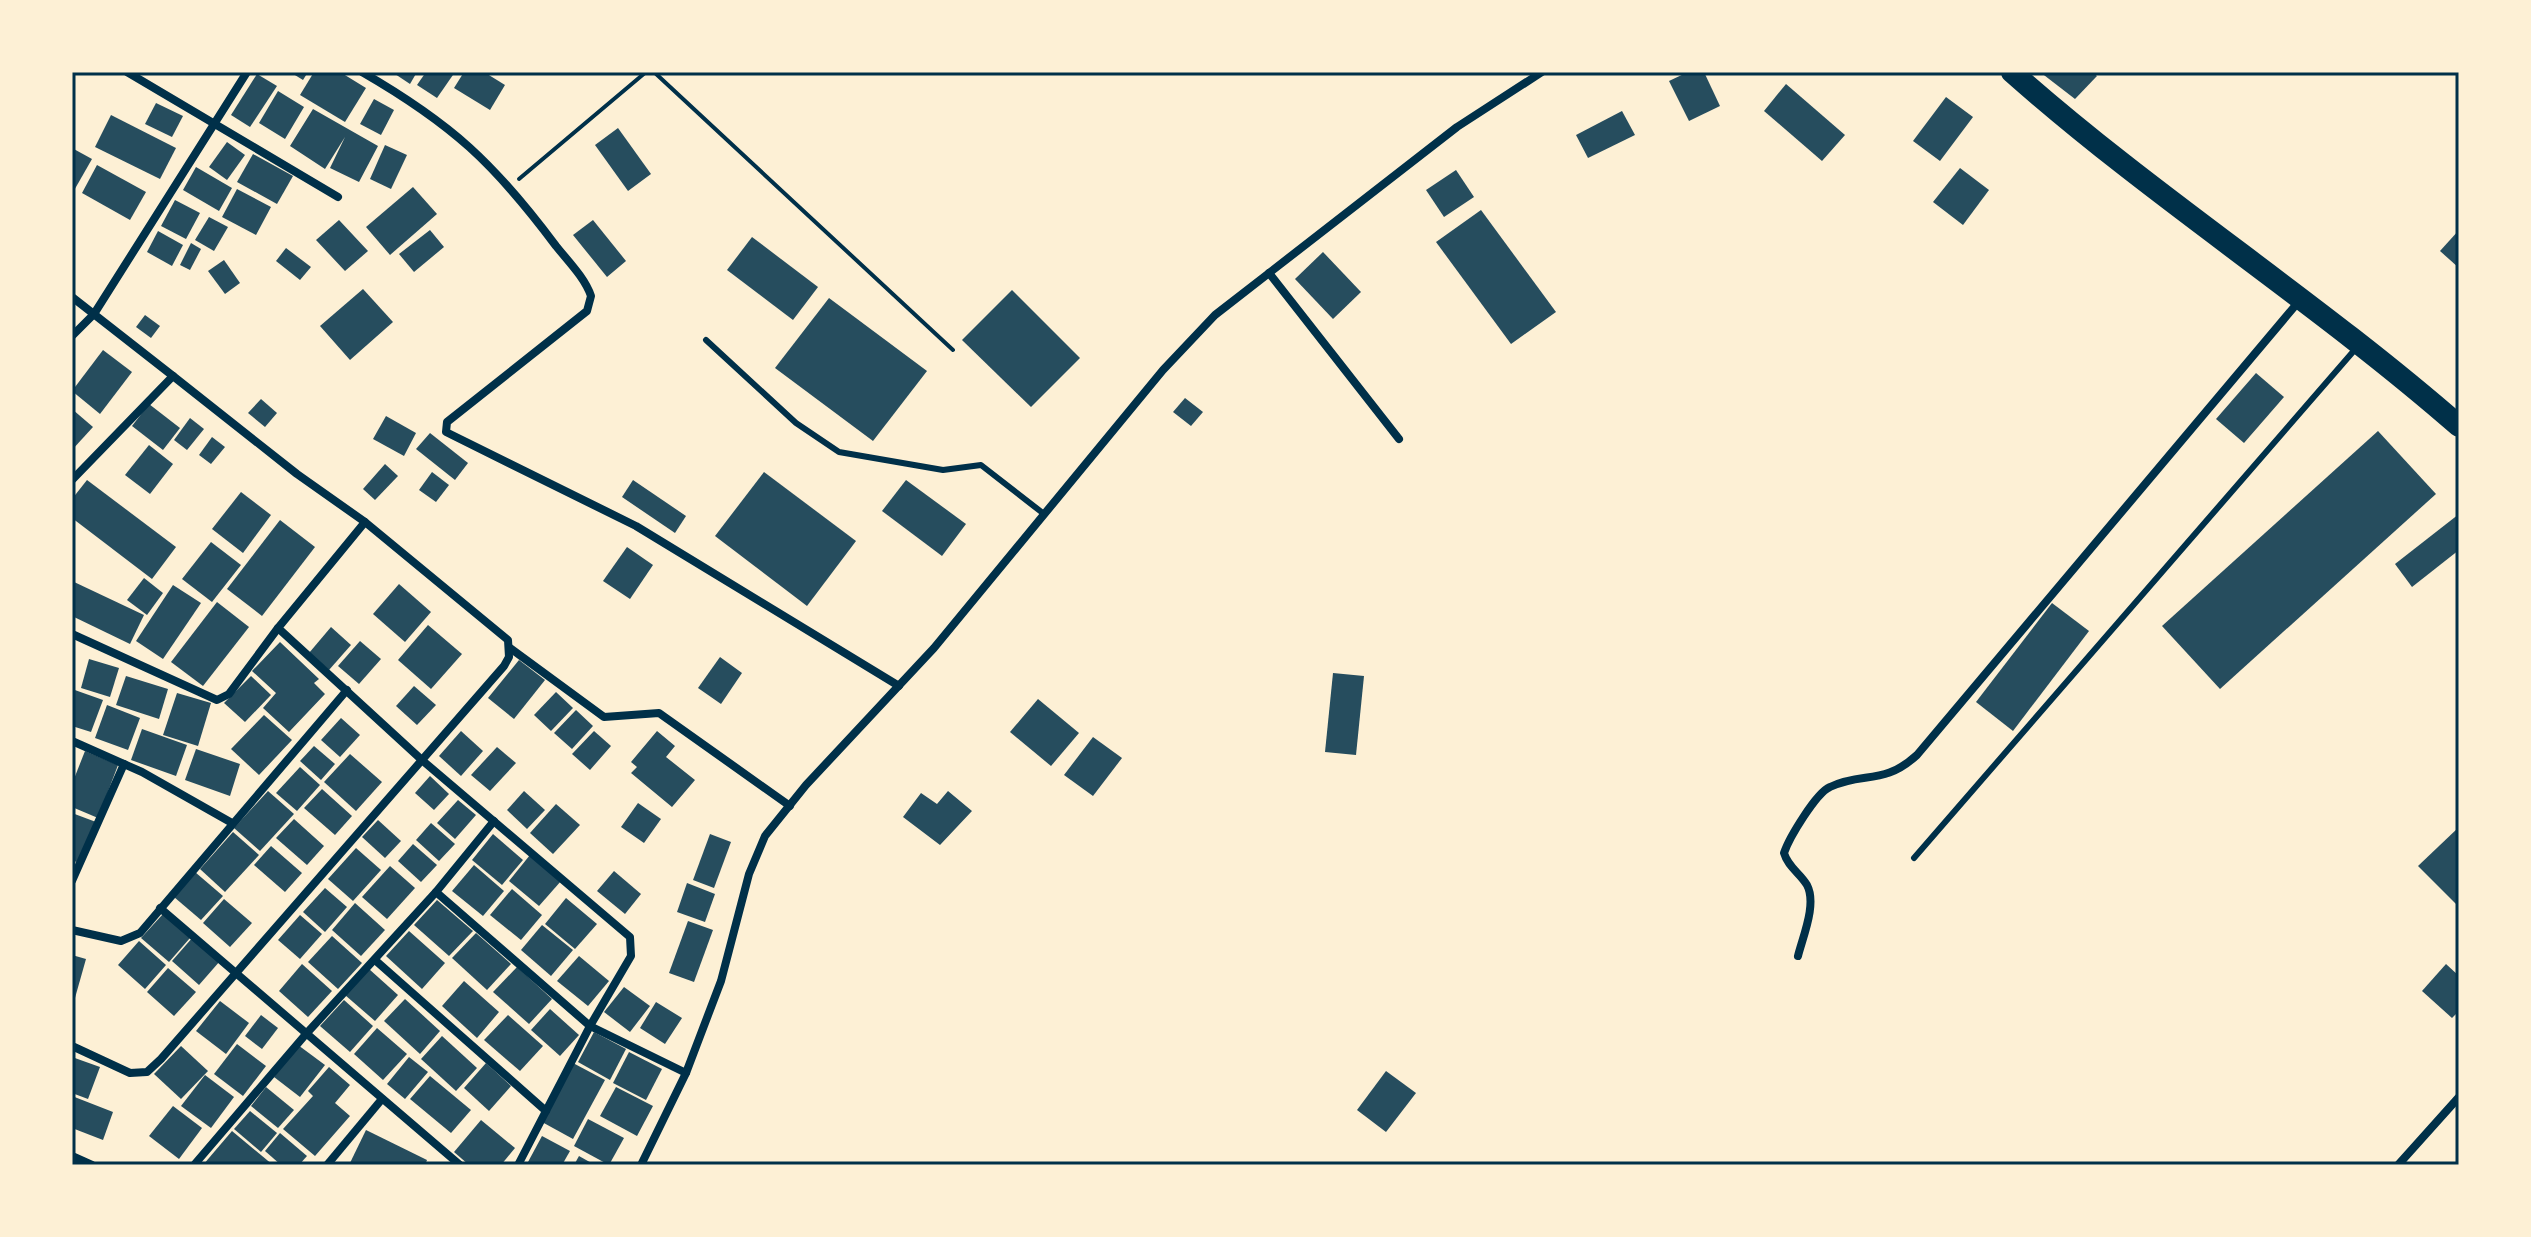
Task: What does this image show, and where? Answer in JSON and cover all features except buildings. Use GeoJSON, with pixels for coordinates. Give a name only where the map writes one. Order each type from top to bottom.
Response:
{"type":"FeatureCollection","features":[{"type":"Feature","properties":{"kind":"highway"},"geometry":{"type":"LineString","coordinates":[[2012,72],[2061,115],[2360,344],[2459,426]]}},
{"type":"Feature","properties":{"kind":"street"},"geometry":{"type":"LineString","coordinates":[[127,72],[338,197]]}},
{"type":"Feature","properties":{"kind":"street"},"geometry":{"type":"LineString","coordinates":[[72,336],[94,314],[247,72]]}},
{"type":"Feature","properties":{"kind":"street"},"geometry":{"type":"LineString","coordinates":[[362,72],[446,125],[511,185],[589,289],[591,302],[576,322],[447,422],[446,432],[636,526],[899,686]]}},
{"type":"Feature","properties":{"kind":"street"},"geometry":{"type":"LineString","coordinates":[[641,1165],[686,1073],[721,981],[749,874],[765,836],[899,686],[1163,370],[1215,315],[1457,127],[1542,72]]}},
{"type":"Feature","properties":{"kind":"street"},"geometry":{"type":"LineString","coordinates":[[1269,273],[1399,439]]}},
{"type":"Feature","properties":{"kind":"street"},"geometry":{"type":"LineString","coordinates":[[72,297],[297,474],[365,522],[467,604],[508,640],[510,648],[504,666],[423,761],[147,1072],[130,1073],[72,1046]]}},
{"type":"Feature","properties":{"kind":"street"},"geometry":{"type":"LineString","coordinates":[[1798,956],[1810,908],[1808,886],[1786,862],[1784,853],[1822,791],[1833,785],[1882,777],[1901,770],[1917,755],[2301,299]]}},
{"type":"Feature","properties":{"kind":"street"},"geometry":{"type":"LineString","coordinates":[[72,480],[173,376]]}},
{"type":"Feature","properties":{"kind":"street"},"geometry":{"type":"LineString","coordinates":[[72,634],[217,700],[229,694],[278,628],[365,522]]}},
{"type":"Feature","properties":{"kind":"street"},"geometry":{"type":"LineString","coordinates":[[278,628],[423,761],[630,937],[631,956],[590,1026],[518,1165]]}},
{"type":"Feature","properties":{"kind":"street"},"geometry":{"type":"LineString","coordinates":[[510,648],[604,717],[659,713],[790,806]]}},
{"type":"Feature","properties":{"kind":"street"},"geometry":{"type":"LineString","coordinates":[[72,930],[121,941],[132,938],[347,690]]}},
{"type":"Feature","properties":{"kind":"street"},"geometry":{"type":"LineString","coordinates":[[72,741],[124,764],[232,823]]}},
{"type":"Feature","properties":{"kind":"street"},"geometry":{"type":"LineString","coordinates":[[72,881],[124,764]]}},
{"type":"Feature","properties":{"kind":"street"},"geometry":{"type":"LineString","coordinates":[[194,1165],[306,1034],[436,892],[494,821]]}},
{"type":"Feature","properties":{"kind":"street"},"geometry":{"type":"LineString","coordinates":[[436,892],[590,1026],[686,1073]]}},
{"type":"Feature","properties":{"kind":"street"},"geometry":{"type":"LineString","coordinates":[[160,908],[460,1165]]}},
{"type":"Feature","properties":{"kind":"street"},"geometry":{"type":"LineString","coordinates":[[375,960],[546,1111]]}},
{"type":"Feature","properties":{"kind":"street"},"geometry":{"type":"LineString","coordinates":[[2398,1165],[2459,1097]]}},
{"type":"Feature","properties":{"kind":"street"},"geometry":{"type":"LineString","coordinates":[[327,1165],[382,1099]]}},
{"type":"Feature","properties":{"kind":"street"},"geometry":{"type":"LineString","coordinates":[[72,1156],[92,1165]]}},
{"type":"Feature","properties":{"kind":"lane"},"geometry":{"type":"LineString","coordinates":[[706,340],[796,423],[839,452],[943,470],[981,465],[1044,514]]}},
{"type":"Feature","properties":{"kind":"lane"},"geometry":{"type":"LineString","coordinates":[[1914,858],[2360,344]]}},
{"type":"Feature","properties":{"kind":"path"},"geometry":{"type":"LineString","coordinates":[[511,185],[646,72]]}},
{"type":"Feature","properties":{"kind":"path"},"geometry":{"type":"LineString","coordinates":[[654,72],[953,350]]}}]}
